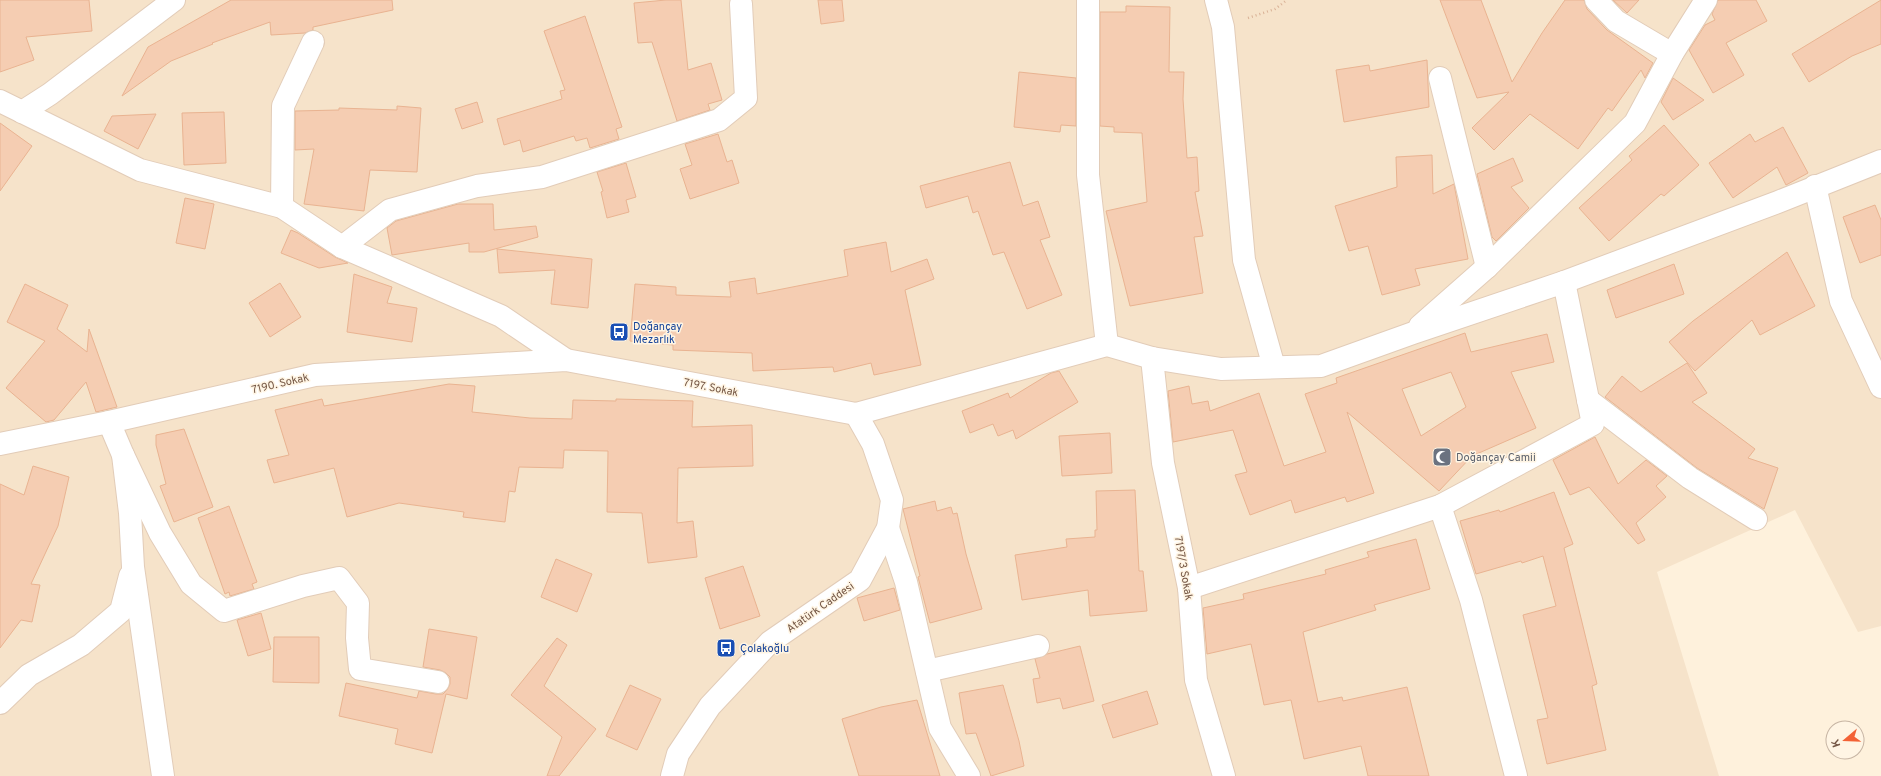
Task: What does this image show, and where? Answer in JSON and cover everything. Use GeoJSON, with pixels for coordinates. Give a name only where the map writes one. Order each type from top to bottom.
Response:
{"type":"FeatureCollection","features":[{"type":"Feature","properties":{"kind":"street"},"geometry":{"type":"LineString","coordinates":[[22,112],[50,94],[174,0]]}},
{"type":"Feature","properties":{"kind":"street"},"geometry":{"type":"LineString","coordinates":[[1088,0],[1088,175],[1107,345]]}},
{"type":"Feature","properties":{"kind":"street"},"geometry":{"type":"LineString","coordinates":[[1216,0],[1223,27],[1244,260],[1274,367]]}},
{"type":"Feature","properties":{"kind":"street"},"geometry":{"type":"LineString","coordinates":[[1596,0],[1616,21],[1672,54]]}},
{"type":"Feature","properties":{"kind":"street"},"geometry":{"type":"LineString","coordinates":[[1413,332],[1487,267],[1635,123],[1672,54],[1706,0]]}},
{"type":"Feature","properties":{"kind":"street"},"geometry":{"type":"LineString","coordinates":[[342,247],[390,210],[476,186],[542,177],[719,120],[746,98],[741,4]]}},
{"type":"Feature","properties":{"kind":"street"},"geometry":{"type":"LineString","coordinates":[[282,207],[283,106],[313,42]]}},
{"type":"Feature","properties":{"kind":"street"},"geometry":{"type":"LineString","coordinates":[[1440,78],[1487,267]]}},
{"type":"Feature","properties":{"kind":"street"},"geometry":{"type":"LineString","coordinates":[[0,101],[140,170],[282,207],[342,247],[501,316],[566,360]]}},
{"type":"Feature","properties":{"kind":"street"},"geometry":{"type":"LineString","coordinates":[[856,414],[1107,345],[1152,358],[1221,369],[1321,366],[1413,332],[1564,282],[1778,202],[1881,161]]}},
{"type":"Feature","properties":{"kind":"street"},"geometry":{"type":"LineString","coordinates":[[1815,186],[1841,301],[1881,387]]}},
{"type":"Feature","properties":{"kind":"street"},"geometry":{"type":"LineString","coordinates":[[1189,588],[1440,506],[1593,424],[1564,282]]}},
{"type":"Feature","properties":{"kind":"street","name":"7197/3 Sokak"},"geometry":{"type":"LineString","coordinates":[[1152,358],[1163,463],[1189,588],[1196,680],[1224,776]]}},
{"type":"Feature","properties":{"kind":"street","name":"7197. Sokak"},"geometry":{"type":"LineString","coordinates":[[566,360],[856,414]]}},
{"type":"Feature","properties":{"kind":"street","name":"7190. Sokak"},"geometry":{"type":"LineString","coordinates":[[0,444],[109,422],[315,375],[566,360]]}},
{"type":"Feature","properties":{"kind":"street"},"geometry":{"type":"LineString","coordinates":[[1588,400],[1690,478],[1756,519]]}},
{"type":"Feature","properties":{"kind":"street","name":"Atatürk Caddesi"},"geometry":{"type":"LineString","coordinates":[[672,776],[678,754],[710,706],[770,642],[860,580],[888,528],[892,500],[873,444],[856,414]]}},
{"type":"Feature","properties":{"kind":"street"},"geometry":{"type":"LineString","coordinates":[[109,422],[123,456],[160,534],[191,584],[224,611],[304,586],[339,578],[358,603],[357,638],[360,669],[438,682]]}},
{"type":"Feature","properties":{"kind":"street"},"geometry":{"type":"LineString","coordinates":[[123,456],[130,513],[133,567],[163,776]]}},
{"type":"Feature","properties":{"kind":"street"},"geometry":{"type":"LineString","coordinates":[[1440,506],[1471,600],[1516,776]]}},
{"type":"Feature","properties":{"kind":"street"},"geometry":{"type":"LineString","coordinates":[[888,528],[906,582],[940,728],[969,776]]}},
{"type":"Feature","properties":{"kind":"street"},"geometry":{"type":"LineString","coordinates":[[0,703],[29,675],[81,645],[120,611],[133,567]]}},
{"type":"Feature","properties":{"kind":"street"},"geometry":{"type":"LineString","coordinates":[[927,672],[1038,646]]}},
{"type":"Feature","properties":{"kind":"path"},"geometry":{"type":"LineString","coordinates":[[1223,27],[1275,9],[1287,0]]}},
{"type":"Feature","properties":{"kind":"shaded area"},"geometry":{"type":"Polygon","coordinates":[[[0,0],[1881,0],[1881,626],[1858,632],[1795,510],[1657,572],[1719,776],[0,776],[0,0]]]}},
{"type":"Feature","properties":{"kind":"building"},"geometry":{"type":"Polygon","coordinates":[[[0,0],[89,0],[92,31],[26,37],[34,60],[0,72],[0,0]]]}},
{"type":"Feature","properties":{"kind":"building"},"geometry":{"type":"Polygon","coordinates":[[[231,0],[392,0],[393,10],[313,27],[313,30],[305,33],[271,35],[270,22],[212,43],[213,44],[171,61],[122,96],[148,47],[231,0]]]}},
{"type":"Feature","properties":{"kind":"building"},"geometry":{"type":"Polygon","coordinates":[[[681,0],[688,70],[711,63],[722,100],[708,104],[710,110],[677,121],[652,42],[638,43],[634,3],[681,0]]]}},
{"type":"Feature","properties":{"kind":"building"},"geometry":{"type":"Polygon","coordinates":[[[818,0],[842,0],[844,21],[821,24],[818,0]]]}},
{"type":"Feature","properties":{"kind":"building"},"geometry":{"type":"Polygon","coordinates":[[[1440,0],[1481,0],[1512,82],[1542,33],[1565,0],[1584,0],[1587,9],[1607,30],[1653,63],[1645,78],[1641,70],[1612,111],[1608,108],[1578,149],[1530,114],[1494,150],[1472,128],[1509,92],[1477,98],[1440,0]]]}},
{"type":"Feature","properties":{"kind":"building"},"geometry":{"type":"Polygon","coordinates":[[[1613,0],[1639,0],[1627,13],[1613,0]]]}},
{"type":"Feature","properties":{"kind":"building"},"geometry":{"type":"Polygon","coordinates":[[[1718,0],[1756,0],[1767,21],[1726,43],[1744,75],[1713,93],[1689,50],[1705,25],[1715,20],[1712,14],[1718,0]]]}},
{"type":"Feature","properties":{"kind":"building"},"geometry":{"type":"Polygon","coordinates":[[[1881,0],[1881,44],[1852,56],[1809,82],[1792,54],[1881,0]]]}},
{"type":"Feature","properties":{"kind":"building"},"geometry":{"type":"Polygon","coordinates":[[[1126,6],[1170,7],[1169,72],[1184,72],[1183,99],[1187,158],[1197,157],[1199,191],[1195,192],[1203,236],[1194,237],[1203,293],[1130,306],[1106,211],[1147,202],[1142,133],[1114,132],[1114,127],[1100,126],[1100,12],[1126,12],[1126,6]]]}},
{"type":"Feature","properties":{"kind":"building"},"geometry":{"type":"Polygon","coordinates":[[[585,16],[622,127],[616,129],[619,139],[590,148],[587,138],[576,141],[574,136],[523,152],[520,140],[504,145],[497,119],[562,99],[560,91],[565,90],[544,31],[585,16]]]}},
{"type":"Feature","properties":{"kind":"building"},"geometry":{"type":"Polygon","coordinates":[[[1427,60],[1429,107],[1344,122],[1336,70],[1369,65],[1370,71],[1427,60]]]}},
{"type":"Feature","properties":{"kind":"building"},"geometry":{"type":"Polygon","coordinates":[[[1019,72],[1076,78],[1076,126],[1061,125],[1060,132],[1014,127],[1019,72]]]}},
{"type":"Feature","properties":{"kind":"building"},"geometry":{"type":"Polygon","coordinates":[[[1673,78],[1704,100],[1673,120],[1661,102],[1673,78]]]}},
{"type":"Feature","properties":{"kind":"building"},"geometry":{"type":"Polygon","coordinates":[[[477,102],[483,122],[462,129],[455,109],[477,102]]]}},
{"type":"Feature","properties":{"kind":"building"},"geometry":{"type":"Polygon","coordinates":[[[397,106],[421,108],[417,172],[370,170],[364,211],[304,204],[314,149],[295,150],[295,111],[339,110],[339,108],[397,110],[397,106]]]}},
{"type":"Feature","properties":{"kind":"building"},"geometry":{"type":"Polygon","coordinates":[[[224,112],[226,163],[184,165],[182,113],[224,112]]]}},
{"type":"Feature","properties":{"kind":"building"},"geometry":{"type":"Polygon","coordinates":[[[156,114],[138,149],[104,131],[112,116],[156,114]]]}},
{"type":"Feature","properties":{"kind":"building"},"geometry":{"type":"Polygon","coordinates":[[[0,123],[32,146],[0,191],[0,123]]]}},
{"type":"Feature","properties":{"kind":"building"},"geometry":{"type":"Polygon","coordinates":[[[1664,125],[1699,165],[1664,196],[1661,194],[1609,241],[1579,208],[1632,160],[1629,156],[1664,125]]]}},
{"type":"Feature","properties":{"kind":"building"},"geometry":{"type":"Polygon","coordinates":[[[1783,127],[1808,173],[1786,185],[1777,167],[1733,198],[1709,163],[1750,134],[1755,142],[1783,127]]]}},
{"type":"Feature","properties":{"kind":"building"},"geometry":{"type":"Polygon","coordinates":[[[718,134],[727,162],[732,160],[739,183],[690,199],[680,169],[692,165],[685,144],[718,134]]]}},
{"type":"Feature","properties":{"kind":"building"},"geometry":{"type":"Polygon","coordinates":[[[1432,155],[1433,194],[1454,184],[1468,259],[1415,269],[1420,285],[1382,295],[1368,246],[1349,251],[1335,206],[1397,187],[1396,157],[1432,155]]]}},
{"type":"Feature","properties":{"kind":"building"},"geometry":{"type":"Polygon","coordinates":[[[1513,158],[1523,181],[1511,187],[1529,208],[1496,241],[1492,237],[1477,174],[1513,158]]]}},
{"type":"Feature","properties":{"kind":"building"},"geometry":{"type":"Polygon","coordinates":[[[1010,162],[1023,206],[1038,201],[1050,237],[1040,240],[1062,295],[1027,309],[1004,252],[993,255],[978,211],[973,213],[968,196],[926,208],[920,186],[1010,162]]]}},
{"type":"Feature","properties":{"kind":"building"},"geometry":{"type":"Polygon","coordinates":[[[626,163],[636,197],[626,200],[629,212],[607,218],[601,192],[603,191],[597,172],[626,163]]]}},
{"type":"Feature","properties":{"kind":"building"},"geometry":{"type":"Polygon","coordinates":[[[185,198],[214,204],[205,249],[176,243],[185,198]]]}},
{"type":"Feature","properties":{"kind":"building"},"geometry":{"type":"Polygon","coordinates":[[[458,204],[493,204],[494,230],[536,226],[538,237],[484,252],[469,252],[469,243],[392,255],[387,228],[396,221],[458,204]]]}},
{"type":"Feature","properties":{"kind":"building"},"geometry":{"type":"Polygon","coordinates":[[[1875,205],[1881,220],[1881,255],[1860,263],[1843,217],[1875,205]]]}},
{"type":"Feature","properties":{"kind":"building"},"geometry":{"type":"Polygon","coordinates":[[[291,230],[335,257],[348,263],[319,268],[281,253],[291,230]]]}},
{"type":"Feature","properties":{"kind":"building"},"geometry":{"type":"Polygon","coordinates":[[[886,242],[891,272],[927,259],[934,279],[905,290],[921,365],[874,375],[871,363],[834,372],[833,367],[753,371],[752,353],[673,350],[673,345],[630,341],[635,284],[676,287],[676,295],[731,297],[729,282],[755,278],[757,294],[848,276],[844,250],[886,242]]]}},
{"type":"Feature","properties":{"kind":"building"},"geometry":{"type":"Polygon","coordinates":[[[497,249],[592,259],[588,308],[551,304],[555,270],[499,273],[497,249]]]}},
{"type":"Feature","properties":{"kind":"building"},"geometry":{"type":"Polygon","coordinates":[[[1787,252],[1815,306],[1760,335],[1752,320],[1695,371],[1669,342],[1693,321],[1787,252]]]}},
{"type":"Feature","properties":{"kind":"building"},"geometry":{"type":"Polygon","coordinates":[[[1674,264],[1684,294],[1616,318],[1607,290],[1674,264]]]}},
{"type":"Feature","properties":{"kind":"building"},"geometry":{"type":"Polygon","coordinates":[[[354,274],[392,287],[387,303],[417,308],[412,342],[347,332],[354,274]]]}},
{"type":"Feature","properties":{"kind":"building"},"geometry":{"type":"Polygon","coordinates":[[[280,283],[301,317],[270,337],[249,303],[280,283]]]}},
{"type":"Feature","properties":{"kind":"building"},"geometry":{"type":"Polygon","coordinates":[[[25,284],[68,305],[57,329],[87,352],[89,329],[117,407],[96,412],[86,382],[54,420],[46,422],[6,388],[45,341],[7,322],[25,284]]]}},
{"type":"Feature","properties":{"kind":"building"},"geometry":{"type":"Polygon","coordinates":[[[1465,333],[1471,352],[1547,334],[1554,362],[1511,372],[1536,428],[1472,456],[1439,491],[1347,412],[1374,493],[1347,502],[1345,497],[1295,513],[1291,500],[1250,515],[1235,475],[1247,472],[1233,430],[1173,442],[1168,391],[1189,386],[1192,404],[1208,401],[1210,411],[1259,393],[1284,466],[1326,452],[1305,394],[1337,383],[1336,378],[1465,333]],[[1451,372],[1402,389],[1421,436],[1466,407],[1451,372]]]}},
{"type":"Feature","properties":{"kind":"building"},"geometry":{"type":"Polygon","coordinates":[[[1687,363],[1707,393],[1692,402],[1755,449],[1748,458],[1778,468],[1764,509],[1697,468],[1605,397],[1622,376],[1641,392],[1687,363]]]}},
{"type":"Feature","properties":{"kind":"building"},"geometry":{"type":"Polygon","coordinates":[[[1059,371],[1078,402],[1016,439],[1013,430],[998,436],[993,424],[970,433],[962,411],[1008,393],[1010,398],[1051,373],[1059,371]]]}},
{"type":"Feature","properties":{"kind":"building"},"geometry":{"type":"Polygon","coordinates":[[[449,384],[475,386],[472,412],[530,418],[572,419],[573,400],[616,401],[616,399],[693,401],[692,427],[752,425],[753,466],[678,468],[677,523],[693,521],[697,557],[648,563],[642,513],[607,512],[608,451],[564,450],[563,468],[519,467],[515,492],[509,491],[505,522],[463,517],[464,512],[399,503],[347,517],[334,468],[274,483],[267,460],[289,455],[275,410],[322,399],[324,406],[449,384]]]}},
{"type":"Feature","properties":{"kind":"building"},"geometry":{"type":"Polygon","coordinates":[[[184,429],[213,507],[174,522],[160,486],[166,484],[156,445],[156,435],[184,429]]]}},
{"type":"Feature","properties":{"kind":"building"},"geometry":{"type":"Polygon","coordinates":[[[1110,433],[1112,473],[1062,476],[1059,436],[1110,433]]]}},
{"type":"Feature","properties":{"kind":"building"},"geometry":{"type":"Polygon","coordinates":[[[1595,437],[1618,484],[1646,460],[1667,476],[1656,486],[1666,497],[1636,523],[1645,540],[1638,544],[1589,487],[1570,495],[1553,460],[1595,437]]]}},
{"type":"Feature","properties":{"kind":"building"},"geometry":{"type":"Polygon","coordinates":[[[33,466],[69,477],[58,526],[31,584],[40,585],[32,622],[21,620],[0,648],[0,484],[24,495],[33,466]]]}},
{"type":"Feature","properties":{"kind":"building"},"geometry":{"type":"Polygon","coordinates":[[[1135,490],[1139,571],[1143,571],[1147,611],[1090,616],[1088,590],[1022,600],[1015,555],[1067,547],[1066,539],[1095,537],[1095,530],[1097,530],[1096,491],[1135,490]]]}},
{"type":"Feature","properties":{"kind":"building"},"geometry":{"type":"Polygon","coordinates":[[[1554,492],[1573,544],[1564,548],[1597,684],[1592,686],[1606,750],[1547,764],[1537,720],[1548,718],[1523,615],[1556,606],[1543,556],[1522,563],[1521,561],[1476,574],[1460,521],[1499,510],[1500,512],[1554,492]]]}},
{"type":"Feature","properties":{"kind":"building"},"geometry":{"type":"Polygon","coordinates":[[[935,501],[937,511],[951,507],[953,514],[957,513],[966,554],[982,609],[930,623],[903,509],[935,501]]]}},
{"type":"Feature","properties":{"kind":"building"},"geometry":{"type":"Polygon","coordinates":[[[229,506],[257,582],[252,584],[254,589],[230,596],[229,592],[225,594],[198,518],[229,506]]]}},
{"type":"Feature","properties":{"kind":"building"},"geometry":{"type":"Polygon","coordinates":[[[1416,539],[1430,589],[1374,605],[1376,610],[1303,632],[1318,702],[1342,697],[1343,701],[1407,687],[1429,776],[1368,776],[1361,746],[1304,759],[1291,700],[1264,705],[1251,644],[1207,654],[1203,608],[1244,599],[1243,594],[1326,574],[1325,570],[1369,557],[1367,552],[1416,539]]]}},
{"type":"Feature","properties":{"kind":"building"},"geometry":{"type":"Polygon","coordinates":[[[556,559],[592,574],[577,612],[541,597],[556,559]]]}},
{"type":"Feature","properties":{"kind":"building"},"geometry":{"type":"Polygon","coordinates":[[[743,566],[760,616],[720,629],[705,578],[743,566]]]}},
{"type":"Feature","properties":{"kind":"building"},"geometry":{"type":"Polygon","coordinates":[[[894,588],[900,610],[864,621],[857,598],[894,588]]]}},
{"type":"Feature","properties":{"kind":"building"},"geometry":{"type":"Polygon","coordinates":[[[261,613],[271,649],[248,656],[237,620],[261,613]]]}},
{"type":"Feature","properties":{"kind":"building"},"geometry":{"type":"Polygon","coordinates":[[[429,629],[477,637],[467,699],[446,694],[432,753],[395,744],[398,729],[339,716],[346,683],[417,698],[419,691],[443,694],[450,684],[450,677],[440,670],[423,667],[429,629]]]}},
{"type":"Feature","properties":{"kind":"building"},"geometry":{"type":"Polygon","coordinates":[[[274,637],[319,637],[319,683],[273,682],[274,637]]]}},
{"type":"Feature","properties":{"kind":"building"},"geometry":{"type":"Polygon","coordinates":[[[557,638],[567,645],[544,686],[596,729],[559,776],[547,776],[562,737],[511,695],[557,638]]]}},
{"type":"Feature","properties":{"kind":"building"},"geometry":{"type":"Polygon","coordinates":[[[1080,646],[1094,701],[1063,709],[1060,698],[1037,703],[1033,679],[1040,678],[1035,659],[1047,654],[1080,646]]]}},
{"type":"Feature","properties":{"kind":"building"},"geometry":{"type":"Polygon","coordinates":[[[630,685],[661,699],[637,750],[606,736],[630,685]]]}},
{"type":"Feature","properties":{"kind":"building"},"geometry":{"type":"Polygon","coordinates":[[[1003,685],[1019,741],[1024,766],[991,776],[976,733],[966,734],[959,693],[1003,685]]]}},
{"type":"Feature","properties":{"kind":"building"},"geometry":{"type":"Polygon","coordinates":[[[1147,691],[1158,724],[1113,738],[1102,705],[1147,691]]]}},
{"type":"Feature","properties":{"kind":"building"},"geometry":{"type":"Polygon","coordinates":[[[917,700],[940,776],[859,776],[842,719],[881,707],[917,700]]]}},
{"type":"Feature","properties":{"kind":"place","name":"Doğançay Mezarlık"},"geometry":{"type":"Point","coordinates":[619,332]}},
{"type":"Feature","properties":{"kind":"place","name":"Doğançay Camii"},"geometry":{"type":"Point","coordinates":[1442,457]}},
{"type":"Feature","properties":{"kind":"place","name":"Çolakoğlu"},"geometry":{"type":"Point","coordinates":[726,648]}}]}
